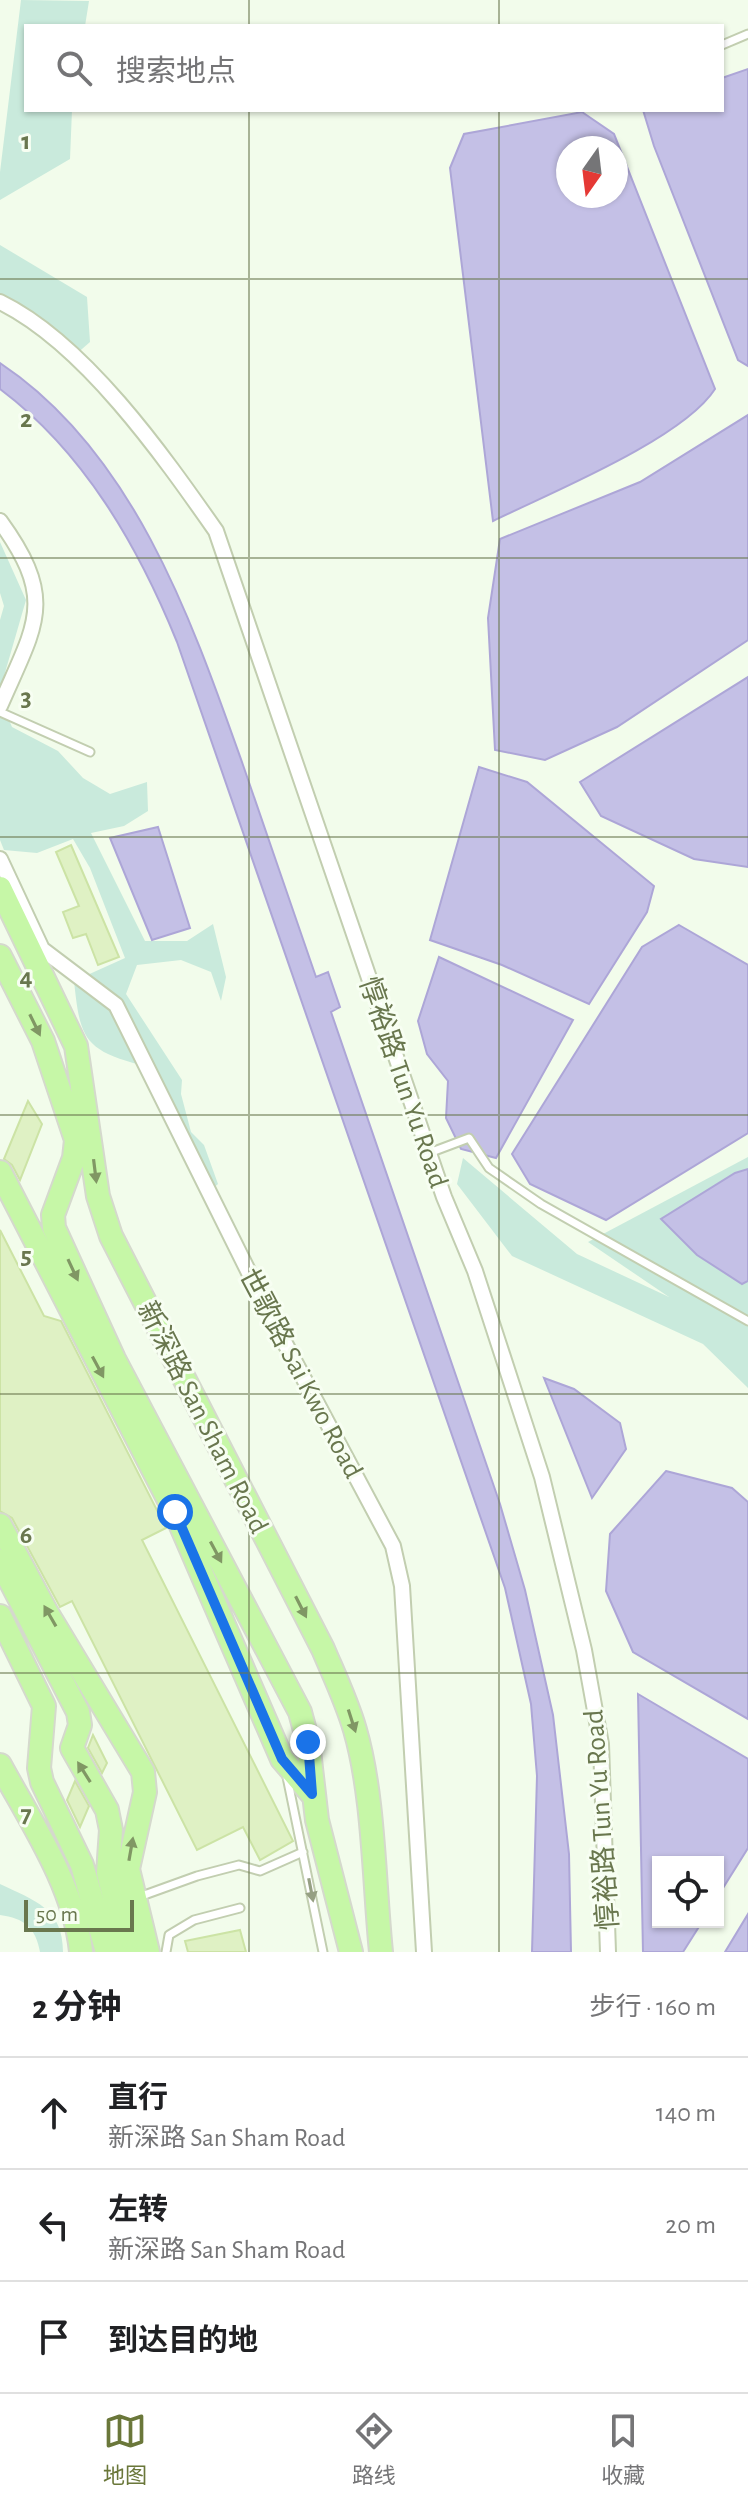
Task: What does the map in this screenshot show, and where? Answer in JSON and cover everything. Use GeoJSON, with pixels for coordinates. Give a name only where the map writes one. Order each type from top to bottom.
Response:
{"type":"FeatureCollection","features":[{"type":"Feature","properties":{"kind":"main road","name":"新深路 San Sham Road"},"geometry":{"type":"LineString","coordinates":[[0,888],[76,1046],[98,1196],[111,1236],[323,1649],[344,1699],[364,1777],[381,1952]]}},
{"type":"Feature","properties":{"kind":"main road","name":"新深路 San Sham Road"},"geometry":{"type":"LineString","coordinates":[[0,956],[43,1041],[76,1140],[74,1158],[53,1215],[54,1228],[114,1359],[300,1712],[308,1742],[312,1794],[351,1952]]}},
{"type":"Feature","properties":{"kind":"main road","name":"新深路 San Sham Road"},"geometry":{"type":"LineString","coordinates":[[0,1172],[175,1512],[282,1759],[312,1794]]}},
{"type":"Feature","properties":{"kind":"main road"},"geometry":{"type":"LineString","coordinates":[[0,1525],[47,1613],[143,1772],[145,1792],[128,1869],[148,1952]]}},
{"type":"Feature","properties":{"kind":"main road"},"geometry":{"type":"LineString","coordinates":[[0,1561],[78,1712],[80,1725],[72,1748],[107,1810],[111,1830],[108,1873],[128,1952]]}},
{"type":"Feature","properties":{"kind":"main road"},"geometry":{"type":"LineString","coordinates":[[0,1616],[44,1706],[39,1768],[42,1782],[82,1865],[107,1952]]}},
{"type":"Feature","properties":{"kind":"main road"},"geometry":{"type":"LineString","coordinates":[[0,1765],[43,1846],[90,1952]]}},
{"type":"Feature","properties":{"kind":"main road"},"geometry":{"type":"LineString","coordinates":[[79,1926],[81,1952]]}},
{"type":"Feature","properties":{"kind":"street","name":"惇裕路 Tun Yu Road"},"geometry":{"type":"LineString","coordinates":[[0,302],[16,309],[83,363],[170,466],[216,531],[429,1153],[475,1271],[542,1477],[584,1650],[601,1744],[608,1952]]}},
{"type":"Feature","properties":{"kind":"street"},"geometry":{"type":"LineString","coordinates":[[0,521],[25,563],[33,585],[37,615],[0,709]]}},
{"type":"Feature","properties":{"kind":"street","name":"世歌路 Sai Kwo Road"},"geometry":{"type":"LineString","coordinates":[[0,859],[42,949],[116,1005],[272,1319],[393,1546],[402,1586],[424,1952]]}},
{"type":"Feature","properties":{"kind":"lane"},"geometry":{"type":"LineString","coordinates":[[724,44],[748,34]]}},
{"type":"Feature","properties":{"kind":"lane"},"geometry":{"type":"LineString","coordinates":[[0,709],[90,752]]}},
{"type":"Feature","properties":{"kind":"lane"},"geometry":{"type":"LineString","coordinates":[[429,1153],[469,1138],[489,1168],[541,1204],[748,1321]]}},
{"type":"Feature","properties":{"kind":"lane"},"geometry":{"type":"LineString","coordinates":[[282,1759],[323,1952]]}},
{"type":"Feature","properties":{"kind":"lane"},"geometry":{"type":"LineString","coordinates":[[134,1899],[185,1879],[239,1865],[260,1871],[303,1852]]}},
{"type":"Feature","properties":{"kind":"lane"},"geometry":{"type":"LineString","coordinates":[[166,1952],[169,1935],[178,1928],[240,1908]]}},
{"type":"Feature","properties":{"kind":"green space"},"geometry":{"type":"Polygon","coordinates":[[[21,0],[89,1],[85,24],[24,24],[24,112],[72,112],[70,159],[0,200],[0,172],[21,0]]]}},
{"type":"Feature","properties":{"kind":"green space"},"geometry":{"type":"Polygon","coordinates":[[[0,245],[87,297],[90,342],[74,356],[52,346],[45,324],[0,311],[0,245]]]}},
{"type":"Feature","properties":{"kind":"green space"},"geometry":{"type":"Polygon","coordinates":[[[0,542],[26,600],[0,690],[0,620],[4,606],[0,593],[0,542]]]}},
{"type":"Feature","properties":{"kind":"green space"},"geometry":{"type":"Polygon","coordinates":[[[0,699],[12,727],[58,751],[83,778],[110,794],[147,782],[148,811],[124,826],[91,833],[145,941],[187,941],[213,924],[226,977],[221,1001],[211,972],[181,960],[137,965],[126,994],[182,1080],[181,1094],[191,1132],[204,1145],[218,1184],[205,1195],[141,1065],[96,1047],[83,1028],[74,981],[125,958],[90,868],[73,839],[37,853],[4,850],[0,840],[0,699]]]}},
{"type":"Feature","properties":{"kind":"green space"},"geometry":{"type":"Polygon","coordinates":[[[748,1157],[748,1388],[703,1344],[512,1256],[457,1184],[463,1158],[577,1254],[669,1297],[588,1242],[748,1157]]]}},
{"type":"Feature","properties":{"kind":"green space"},"geometry":{"type":"Polygon","coordinates":[[[0,1884],[45,1908],[58,1925],[63,1952],[40,1952],[28,1926],[0,1915],[0,1884]]]}},
{"type":"Feature","properties":{"kind":"shaded area"},"geometry":{"type":"Polygon","coordinates":[[[748,69],[748,366],[738,360],[644,112],[724,112],[724,77],[748,69]]]}},
{"type":"Feature","properties":{"kind":"shaded area"},"geometry":{"type":"Polygon","coordinates":[[[582,112],[614,134],[556,136],[556,208],[628,208],[628,169],[715,389],[699,408],[646,445],[493,521],[450,168],[464,134],[582,112]]]}},
{"type":"Feature","properties":{"kind":"shaded area"},"geometry":{"type":"Polygon","coordinates":[[[0,363],[47,400],[87,443],[122,491],[153,543],[202,654],[316,977],[328,972],[340,1007],[331,1012],[500,1504],[525,1590],[553,1715],[569,1854],[571,1952],[532,1952],[537,1776],[531,1704],[505,1588],[177,642],[126,536],[83,471],[30,414],[0,389],[0,363]]]}},
{"type":"Feature","properties":{"kind":"shaded area"},"geometry":{"type":"Polygon","coordinates":[[[748,415],[748,640],[617,727],[545,760],[495,750],[488,618],[500,539],[640,482],[748,415]]]}},
{"type":"Feature","properties":{"kind":"shaded area"},"geometry":{"type":"Polygon","coordinates":[[[748,677],[748,867],[694,859],[601,816],[580,782],[748,677]]]}},
{"type":"Feature","properties":{"kind":"shaded area"},"geometry":{"type":"Polygon","coordinates":[[[479,767],[527,782],[654,886],[647,912],[589,1004],[502,965],[430,940],[479,767]]]}},
{"type":"Feature","properties":{"kind":"shaded area"},"geometry":{"type":"Polygon","coordinates":[[[158,827],[190,928],[152,940],[110,838],[158,827]]]}},
{"type":"Feature","properties":{"kind":"shaded area"},"geometry":{"type":"Polygon","coordinates":[[[679,925],[748,965],[748,1133],[606,1220],[530,1184],[512,1154],[642,947],[679,925]]]}},
{"type":"Feature","properties":{"kind":"shaded area"},"geometry":{"type":"Polygon","coordinates":[[[439,957],[573,1020],[496,1158],[461,1149],[446,1118],[448,1081],[427,1054],[418,1021],[439,957]]]}},
{"type":"Feature","properties":{"kind":"shaded area"},"geometry":{"type":"Polygon","coordinates":[[[748,1169],[748,1281],[742,1284],[697,1255],[661,1219],[735,1173],[748,1169]]]}},
{"type":"Feature","properties":{"kind":"shaded area"},"geometry":{"type":"Polygon","coordinates":[[[544,1378],[574,1389],[620,1423],[626,1449],[592,1498],[544,1378]]]}},
{"type":"Feature","properties":{"kind":"shaded area"},"geometry":{"type":"Polygon","coordinates":[[[666,1471],[732,1488],[748,1502],[748,1719],[633,1652],[606,1591],[610,1534],[666,1471]]]}},
{"type":"Feature","properties":{"kind":"shaded area"},"geometry":{"type":"Polygon","coordinates":[[[638,1694],[748,1759],[748,1848],[724,1886],[724,1856],[652,1856],[652,1928],[698,1928],[683,1952],[643,1952],[638,1694]]]}},
{"type":"Feature","properties":{"kind":"shaded area"},"geometry":{"type":"Polygon","coordinates":[[[748,1914],[748,1952],[725,1952],[748,1914]]]}},
{"type":"Feature","properties":{"kind":"building"},"geometry":{"type":"Polygon","coordinates":[[[71,845],[119,957],[98,965],[86,934],[73,938],[63,912],[79,906],[56,852],[71,845]]]}},
{"type":"Feature","properties":{"kind":"building"},"geometry":{"type":"Polygon","coordinates":[[[28,1101],[42,1124],[20,1180],[12,1165],[4,1159],[28,1101]]]}},
{"type":"Feature","properties":{"kind":"building"},"geometry":{"type":"Polygon","coordinates":[[[0,1230],[44,1316],[61,1321],[166,1528],[142,1540],[293,1841],[260,1860],[243,1827],[197,1850],[72,1601],[60,1607],[12,1518],[0,1511],[0,1230]]]}},
{"type":"Feature","properties":{"kind":"building"},"geometry":{"type":"Polygon","coordinates":[[[93,1735],[107,1763],[102,1773],[88,1748],[93,1735]]]}},
{"type":"Feature","properties":{"kind":"building"},"geometry":{"type":"Polygon","coordinates":[[[75,1781],[89,1806],[80,1827],[67,1800],[75,1781]]]}},
{"type":"Feature","properties":{"kind":"building"},"geometry":{"type":"Polygon","coordinates":[[[240,1930],[246,1952],[188,1952],[185,1941],[240,1930]]]}},
{"type":"Feature","properties":{"kind":"route"},"geometry":{"type":"LineString","coordinates":[[175,1512],[282,1759],[312,1794],[308,1742]]}}]}
